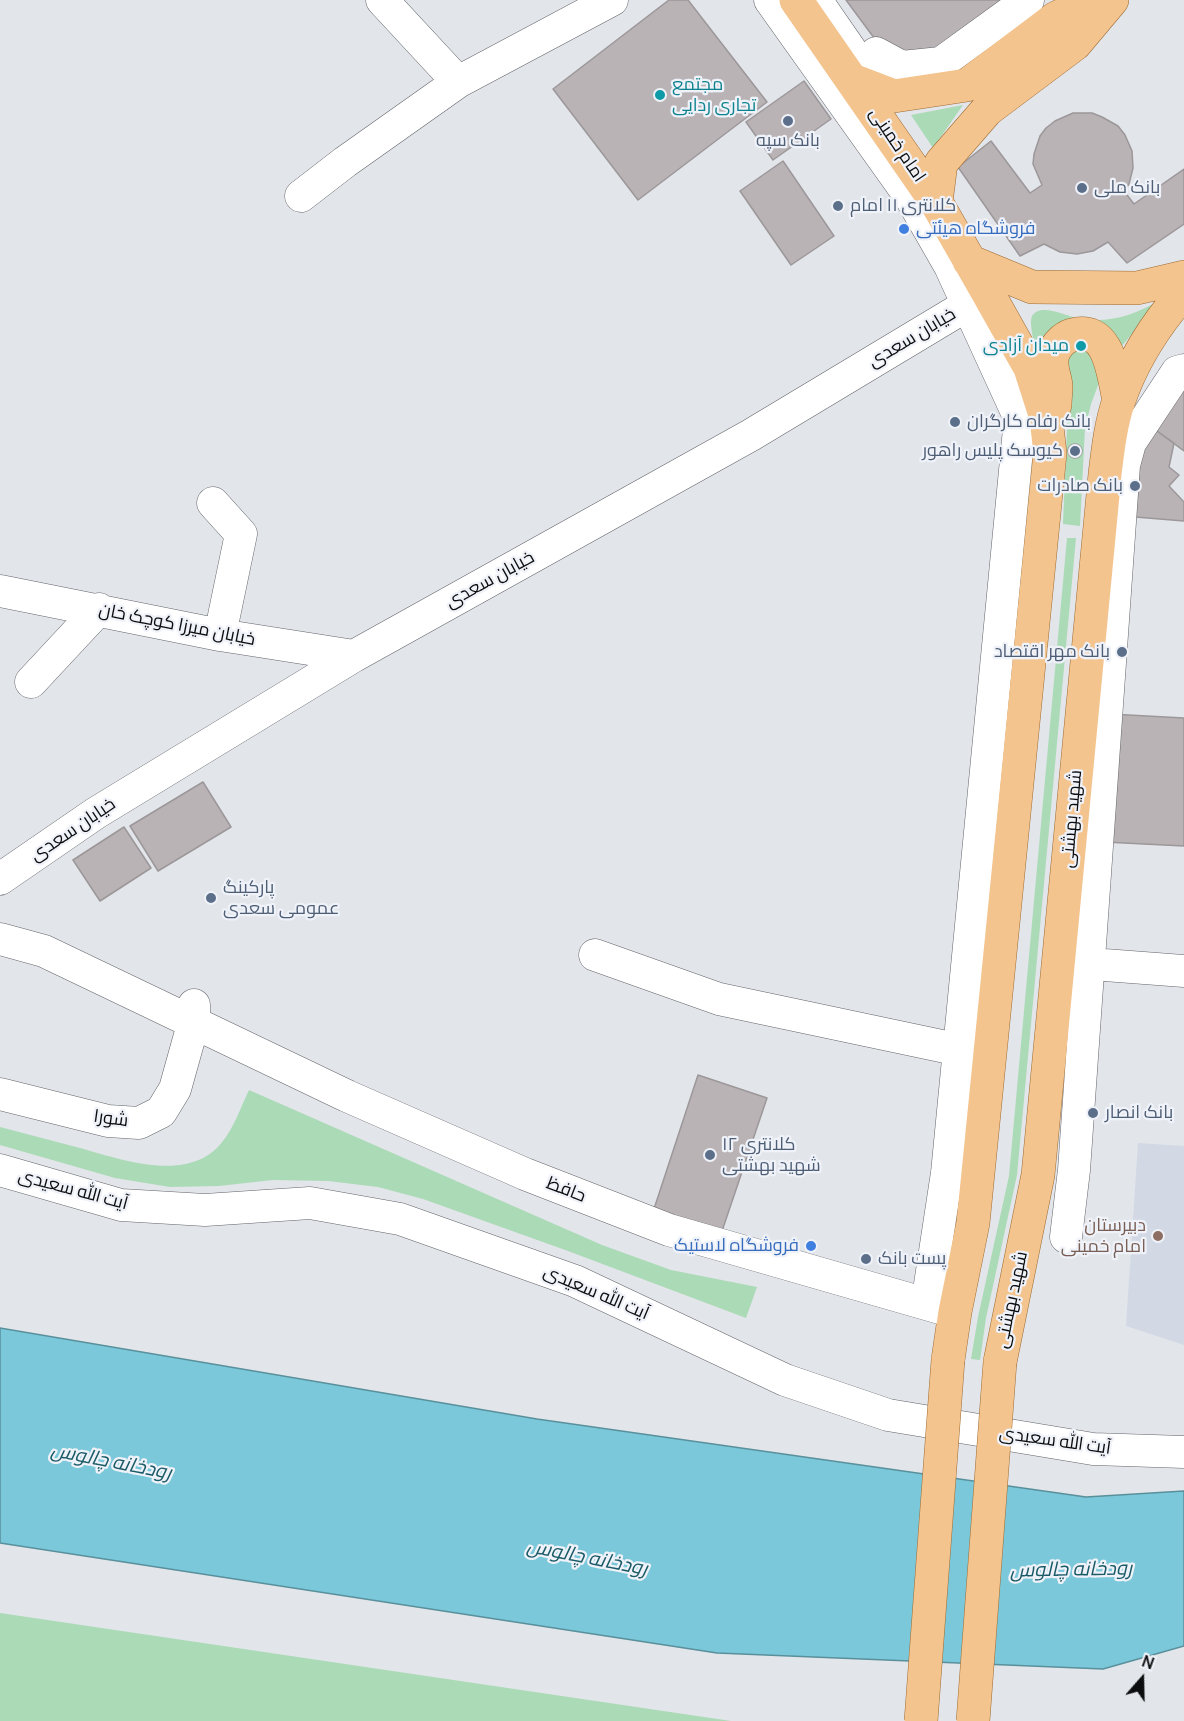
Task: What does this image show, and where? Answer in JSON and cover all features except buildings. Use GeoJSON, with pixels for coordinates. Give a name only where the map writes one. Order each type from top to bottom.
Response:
{"type":"FeatureCollection","features":[{"type":"Feature","properties":{"kind":"main road","name":"امام خمینی"},"geometry":{"type":"LineString","coordinates":[[796,0],[936,202],[969,261],[979,300]]}},
{"type":"Feature","properties":{"kind":"main road"},"geometry":{"type":"LineString","coordinates":[[852,80],[894,96],[968,85],[1056,18],[1094,0]]}},
{"type":"Feature","properties":{"kind":"main road"},"geometry":{"type":"LineString","coordinates":[[936,202],[941,163],[987,110],[1075,44],[1112,0]]}},
{"type":"Feature","properties":{"kind":"main road"},"geometry":{"type":"LineString","coordinates":[[969,261],[1032,287],[1137,288],[1184,277]]}},
{"type":"Feature","properties":{"kind":"main road","name":"شهید بهشتی"},"geometry":{"type":"LineString","coordinates":[[973,1721],[1000,1362],[1038,1175],[1073,962],[1105,474],[1110,434],[1119,400],[1134,365],[1158,322],[1184,292]]}},
{"type":"Feature","properties":{"kind":"main road"},"geometry":{"type":"LineString","coordinates":[[979,300],[1030,368],[1046,418],[1050,453]]}},
{"type":"Feature","properties":{"kind":"main road"},"geometry":{"type":"LineString","coordinates":[[921,1721],[948,1360],[941,1308],[973,1223],[974,1053],[1001,957],[1056,384],[1051,366],[1052,357],[1062,341],[1070,336],[1089,335],[1104,345],[1109,354],[1119,400]]}},
{"type":"Feature","properties":{"kind":"street"},"geometry":{"type":"LineString","coordinates":[[382,0],[458,82]]}},
{"type":"Feature","properties":{"kind":"street"},"geometry":{"type":"LineString","coordinates":[[301,196],[458,82],[612,0]]}},
{"type":"Feature","properties":{"kind":"street"},"geometry":{"type":"LineString","coordinates":[[595,955],[719,999],[974,1053],[1020,418],[979,300],[950,266],[911,198],[770,0]]}},
{"type":"Feature","properties":{"kind":"street"},"geometry":{"type":"LineString","coordinates":[[816,0],[863,68],[896,83],[965,73],[1058,0]]}},
{"type":"Feature","properties":{"kind":"street"},"geometry":{"type":"LineString","coordinates":[[839,0],[878,56],[902,67],[941,63],[1028,0]]}},
{"type":"Feature","properties":{"kind":"street","name":"خیابان سعدی"},"geometry":{"type":"LineString","coordinates":[[0,879],[96,813],[354,656],[751,435],[979,300]]}},
{"type":"Feature","properties":{"kind":"street"},"geometry":{"type":"LineString","coordinates":[[1066,1237],[1074,1170],[1073,962],[1124,465],[1130,443],[1177,372],[1184,370]]}},
{"type":"Feature","properties":{"kind":"street"},"geometry":{"type":"LineString","coordinates":[[213,503],[241,534],[220,635]]}},
{"type":"Feature","properties":{"kind":"street","name":"خیابان میرزا کوچک خان"},"geometry":{"type":"LineString","coordinates":[[0,591],[220,635],[354,656]]}},
{"type":"Feature","properties":{"kind":"street"},"geometry":{"type":"LineString","coordinates":[[31,682],[99,609]]}},
{"type":"Feature","properties":{"kind":"street"},"geometry":{"type":"LineString","coordinates":[[0,939],[44,951],[194,1013]]}},
{"type":"Feature","properties":{"kind":"street"},"geometry":{"type":"LineString","coordinates":[[1073,962],[1184,971]]}},
{"type":"Feature","properties":{"kind":"street","name":"شورا"},"geometry":{"type":"LineString","coordinates":[[0,1095],[108,1121],[139,1123],[161,1112],[175,1089],[194,1013]]}},
{"type":"Feature","properties":{"kind":"street","name":"حافظ"},"geometry":{"type":"LineString","coordinates":[[194,1013],[357,1101],[525,1174],[669,1230],[941,1308]]}},
{"type":"Feature","properties":{"kind":"street","name":"آیت الله سعیدی"},"geometry":{"type":"LineString","coordinates":[[0,1170],[121,1205],[205,1210],[310,1203],[400,1219],[575,1281],[785,1380],[888,1415],[1093,1449],[1184,1452]]}},
{"type":"Feature","properties":{"kind":"shaded area","name":"دبیرستان امام خمینی"},"geometry":{"type":"Polygon","coordinates":[[[1138,1143],[1184,1146],[1184,1345],[1126,1326],[1138,1143]]]}},
{"type":"Feature","properties":{"kind":"green space"},"geometry":{"type":"Polygon","coordinates":[[[963,105],[933,148],[911,115],[963,105]]]}},
{"type":"Feature","properties":{"kind":"green space"},"geometry":{"type":"Polygon","coordinates":[[[1160,300],[1121,347],[1106,330],[1039,362],[1031,326],[1032,316],[1036,312],[1046,310],[1088,320],[1110,319],[1130,314],[1160,300]]]}},
{"type":"Feature","properties":{"kind":"green space"},"geometry":{"type":"Polygon","coordinates":[[[1083,344],[1103,372],[1085,428],[1080,526],[1063,524],[1068,405],[1059,360],[1083,344]]]}},
{"type":"Feature","properties":{"kind":"green space"},"geometry":{"type":"Polygon","coordinates":[[[1067,538],[1076,538],[1017,1175],[986,1318],[980,1360],[971,1359],[1009,1176],[1067,538]]]}},
{"type":"Feature","properties":{"kind":"green space"},"geometry":{"type":"Polygon","coordinates":[[[249,1090],[602,1245],[671,1270],[757,1287],[746,1318],[423,1199],[378,1187],[328,1181],[273,1180],[219,1186],[170,1187],[115,1178],[0,1145],[0,1127],[126,1161],[159,1166],[191,1163],[213,1151],[227,1136],[249,1090]]]}},
{"type":"Feature","properties":{"kind":"green space"},"geometry":{"type":"Polygon","coordinates":[[[0,1613],[731,1721],[0,1721],[0,1613]]]}},
{"type":"Feature","properties":{"kind":"water","name":"رودخانه چالوس"},"geometry":{"type":"Polygon","coordinates":[[[0,1328],[537,1419],[1086,1497],[1184,1491],[1184,1646],[1103,1669],[717,1653],[0,1543],[0,1328]]]}},
{"type":"Feature","properties":{"kind":"place","name":"مجتمع تجاری ردایی"},"geometry":{"type":"Point","coordinates":[660,95]}},
{"type":"Feature","properties":{"kind":"place","name":"بانک سپه"},"geometry":{"type":"Point","coordinates":[788,121]}},
{"type":"Feature","properties":{"kind":"place","name":"بانک ملی"},"geometry":{"type":"Point","coordinates":[1082,188]}},
{"type":"Feature","properties":{"kind":"place","name":"کلانتری ۱۱ امام"},"geometry":{"type":"Point","coordinates":[838,206]}},
{"type":"Feature","properties":{"kind":"place","name":"فروشگاه هیئتی"},"geometry":{"type":"Point","coordinates":[904,229]}},
{"type":"Feature","properties":{"kind":"place","name":"میدان آزادی"},"geometry":{"type":"Point","coordinates":[1081,346]}},
{"type":"Feature","properties":{"kind":"place","name":"بانک رفاه کارگران"},"geometry":{"type":"Point","coordinates":[955,422]}},
{"type":"Feature","properties":{"kind":"place","name":"کیوسک پلیس راهور"},"geometry":{"type":"Point","coordinates":[1075,451]}},
{"type":"Feature","properties":{"kind":"place","name":"بانک صادرات"},"geometry":{"type":"Point","coordinates":[1135,486]}},
{"type":"Feature","properties":{"kind":"place","name":"بانک مهر اقتصاد"},"geometry":{"type":"Point","coordinates":[1122,652]}},
{"type":"Feature","properties":{"kind":"place","name":"پارکینگ عمومی سعدی"},"geometry":{"type":"Point","coordinates":[211,898]}},
{"type":"Feature","properties":{"kind":"place","name":"بانک انصار"},"geometry":{"type":"Point","coordinates":[1093,1113]}},
{"type":"Feature","properties":{"kind":"place","name":"کلانتری ۱۲ شهید بهشتی"},"geometry":{"type":"Point","coordinates":[710,1155]}},
{"type":"Feature","properties":{"kind":"place","name":"دبیرستان امام خمینی"},"geometry":{"type":"Point","coordinates":[1158,1236]}},
{"type":"Feature","properties":{"kind":"place","name":"فروشگاه لاستیک"},"geometry":{"type":"Point","coordinates":[811,1246]}},
{"type":"Feature","properties":{"kind":"place","name":"پست بانک"},"geometry":{"type":"Point","coordinates":[866,1259]}}]}
